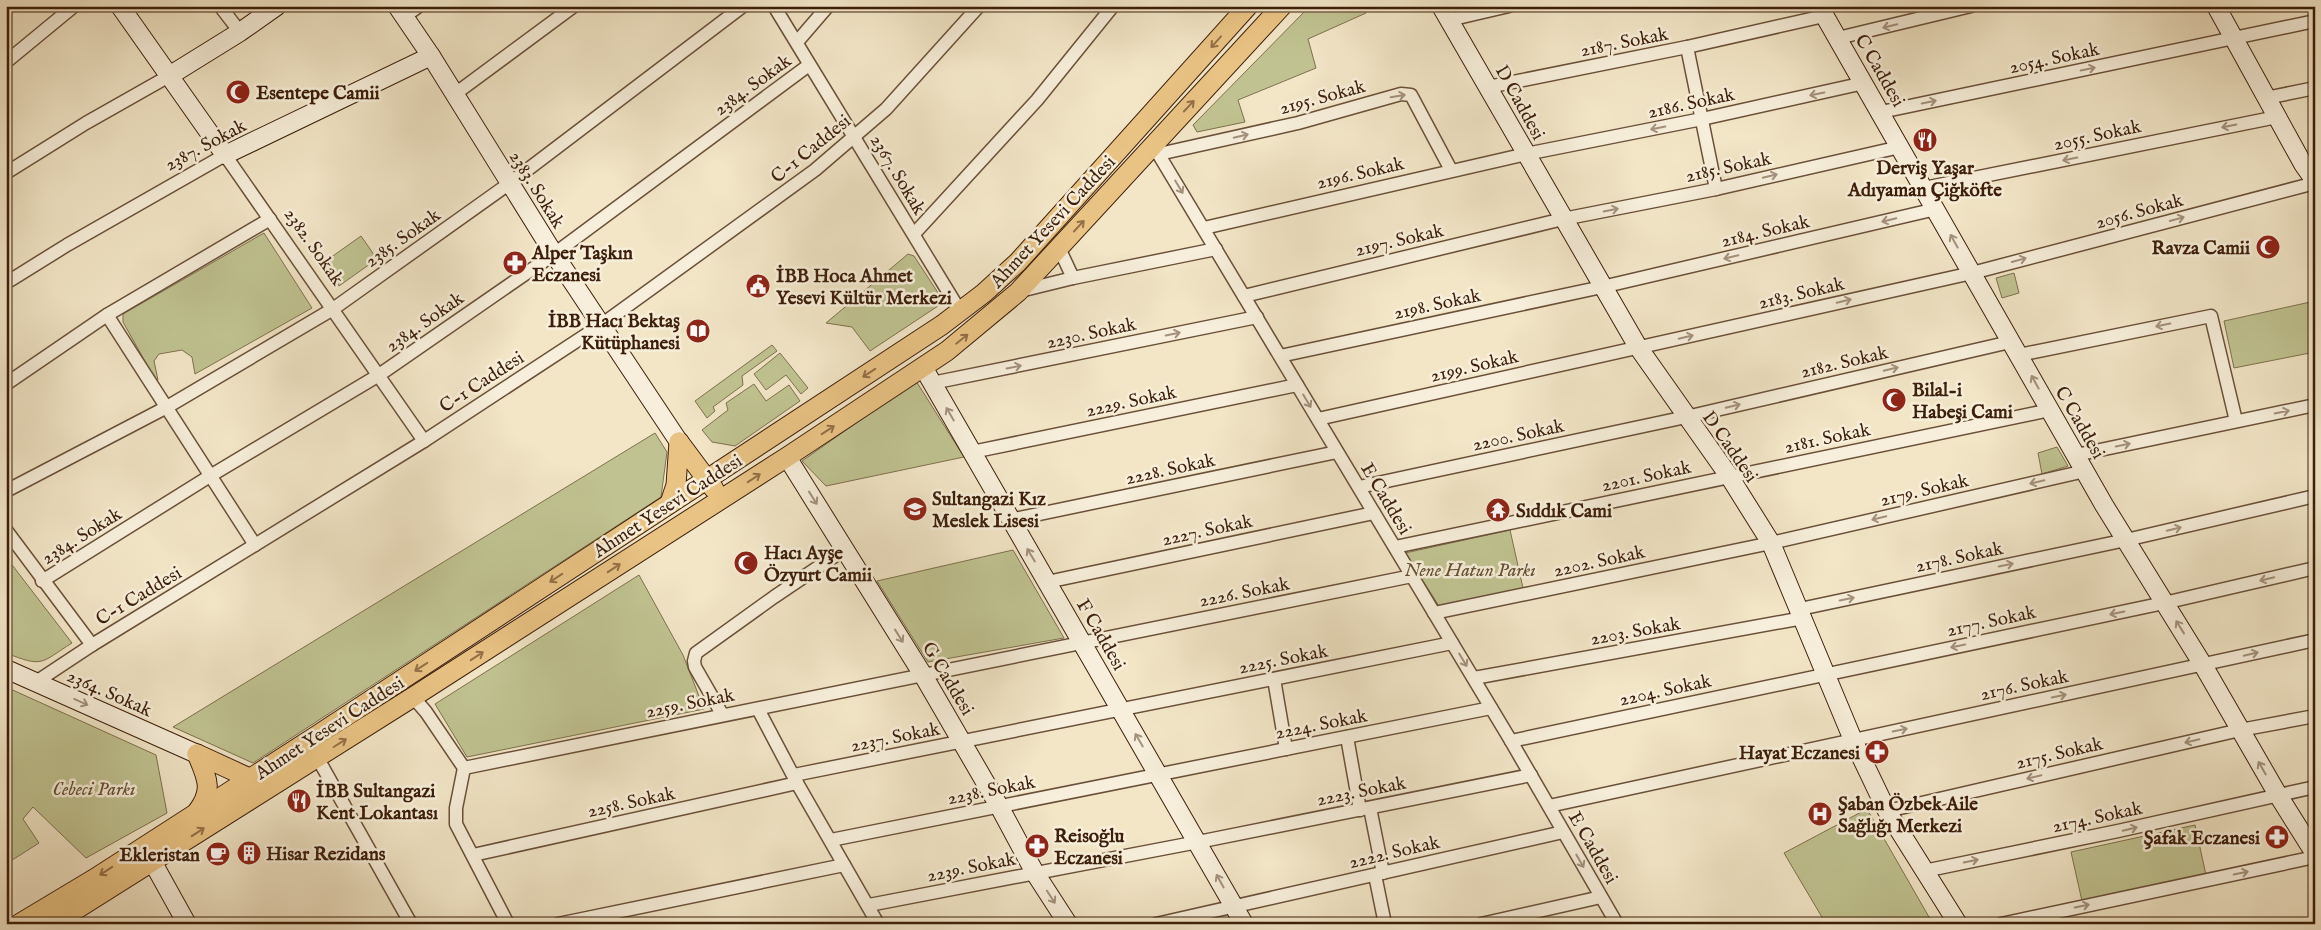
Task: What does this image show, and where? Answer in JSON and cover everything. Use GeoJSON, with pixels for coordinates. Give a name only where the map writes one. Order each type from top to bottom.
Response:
{"type":"FeatureCollection","features":[{"type":"Feature","properties":{"kind":"main road","name":"Ahmet Yesevi Caddesi"},"geometry":{"type":"LineString","coordinates":[[19,924],[94,879],[195,814],[910,346],[960,311],[1018,262],[1248,6]]}},
{"type":"Feature","properties":{"kind":"main road","name":"Ahmet Yesevi Caddesi"},"geometry":{"type":"LineString","coordinates":[[53,924],[413,697],[721,499],[788,457],[928,375],[947,351],[1018,292],[1058,248],[1156,150],[1282,6]]}},
{"type":"Feature","properties":{"kind":"main road"},"geometry":{"type":"LineString","coordinates":[[910,346],[928,375]]}},
{"type":"Feature","properties":{"kind":"main road"},"geometry":{"type":"LineString","coordinates":[[788,457],[788,444],[794,422]]}},
{"type":"Feature","properties":{"kind":"main road"},"geometry":{"type":"LineString","coordinates":[[679,442],[721,499]]}},
{"type":"Feature","properties":{"kind":"main road"},"geometry":{"type":"LineString","coordinates":[[670,503],[676,485],[679,442]]}},
{"type":"Feature","properties":{"kind":"main road"},"geometry":{"type":"LineString","coordinates":[[196,754],[269,787]]}},
{"type":"Feature","properties":{"kind":"main road"},"geometry":{"type":"LineString","coordinates":[[195,814],[206,799],[208,792],[204,772],[196,754]]}},
{"type":"Feature","properties":{"kind":"street"},"geometry":{"type":"LineString","coordinates":[[6,62],[74,6]]}},
{"type":"Feature","properties":{"kind":"street","name":"2382. Sokak"},"geometry":{"type":"LineString","coordinates":[[120,6],[424,441]]}},
{"type":"Feature","properties":{"kind":"street"},"geometry":{"type":"LineString","coordinates":[[220,6],[240,32]]}},
{"type":"Feature","properties":{"kind":"street"},"geometry":{"type":"LineString","coordinates":[[9,166],[169,76],[240,32],[276,6]]}},
{"type":"Feature","properties":{"kind":"street"},"geometry":{"type":"LineString","coordinates":[[400,11],[419,6]]}},
{"type":"Feature","properties":{"kind":"street"},"geometry":{"type":"LineString","coordinates":[[455,94],[574,6]]}},
{"type":"Feature","properties":{"kind":"street","name":"2385. Sokak"},"geometry":{"type":"LineString","coordinates":[[6,491],[167,407],[333,309],[510,183],[743,6]]}},
{"type":"Feature","properties":{"kind":"street","name":"2367. Sokak"},"geometry":{"type":"LineString","coordinates":[[774,6],[960,311]]}},
{"type":"Feature","properties":{"kind":"street"},"geometry":{"type":"LineString","coordinates":[[797,42],[828,6]]}},
{"type":"Feature","properties":{"kind":"street","name":"C-1 Caddesi"},"geometry":{"type":"LineString","coordinates":[[36,682],[92,645],[424,441],[602,325],[815,170],[854,137],[886,109],[979,6]]}},
{"type":"Feature","properties":{"kind":"street"},"geometry":{"type":"LineString","coordinates":[[914,234],[1037,100],[1113,6]]}},
{"type":"Feature","properties":{"kind":"street"},"geometry":{"type":"LineString","coordinates":[[1445,13],[1462,6]]}},
{"type":"Feature","properties":{"kind":"street"},"geometry":{"type":"LineString","coordinates":[[1445,13],[1509,6]]}},
{"type":"Feature","properties":{"kind":"street"},"geometry":{"type":"LineString","coordinates":[[1838,38],[1971,6]]}},
{"type":"Feature","properties":{"kind":"street"},"geometry":{"type":"LineString","coordinates":[[2216,6],[2277,117],[2309,162],[2315,182]]}},
{"type":"Feature","properties":{"kind":"street","name":"2383. Sokak"},"geometry":{"type":"LineString","coordinates":[[400,11],[431,56],[554,254],[679,442]]}},
{"type":"Feature","properties":{"kind":"street","name":"C Caddesi"},"geometry":{"type":"LineString","coordinates":[[1822,11],[2085,471],[2203,665],[2315,856]]}},
{"type":"Feature","properties":{"kind":"street","name":"2187. Sokak"},"geometry":{"type":"LineString","coordinates":[[1488,87],[1687,47],[1822,11]]}},
{"type":"Feature","properties":{"kind":"street","name":"D Caddesi"},"geometry":{"type":"LineString","coordinates":[[1445,13],[1638,347],[1729,476],[1771,543],[1853,740],[1887,811],[1958,924]]}},
{"type":"Feature","properties":{"kind":"street","name":"2054. Sokak"},"geometry":{"type":"LineString","coordinates":[[1881,112],[2315,21]]}},
{"type":"Feature","properties":{"kind":"street"},"geometry":{"type":"LineString","coordinates":[[1687,47],[1716,189]]}},
{"type":"Feature","properties":{"kind":"street","name":"2387. Sokak"},"geometry":{"type":"LineString","coordinates":[[6,283],[67,245],[225,155],[431,56]]}},
{"type":"Feature","properties":{"kind":"street","name":"2384. Sokak"},"geometry":{"type":"LineString","coordinates":[[42,581],[210,476],[379,375],[554,254],[809,65]]}},
{"type":"Feature","properties":{"kind":"street","name":"2186. Sokak"},"geometry":{"type":"LineString","coordinates":[[1526,154],[1702,119],[1864,83]]}},
{"type":"Feature","properties":{"kind":"street"},"geometry":{"type":"LineString","coordinates":[[2266,98],[2315,88]]}},
{"type":"Feature","properties":{"kind":"street","name":"2195. Sokak"},"geometry":{"type":"LineString","coordinates":[[1156,150],[1298,123],[1400,94],[1411,94],[1451,170]]}},
{"type":"Feature","properties":{"kind":"street","name":"2055. Sokak"},"geometry":{"type":"LineString","coordinates":[[1924,188],[2277,117]]}},
{"type":"Feature","properties":{"kind":"street","name":"2185. Sokak"},"geometry":{"type":"LineString","coordinates":[[1563,219],[1716,189],[1900,147]]}},
{"type":"Feature","properties":{"kind":"street","name":"E Caddesi"},"geometry":{"type":"LineString","coordinates":[[1156,150],[1474,678],[1617,924]]}},
{"type":"Feature","properties":{"kind":"street","name":"2196. Sokak"},"geometry":{"type":"LineString","coordinates":[[1204,228],[1526,154]]}},
{"type":"Feature","properties":{"kind":"street","name":"2056. Sokak"},"geometry":{"type":"LineString","coordinates":[[1972,273],[2315,182]]}},
{"type":"Feature","properties":{"kind":"street","name":"2184. Sokak"},"geometry":{"type":"LineString","coordinates":[[1602,287],[1936,209]]}},
{"type":"Feature","properties":{"kind":"street"},"geometry":{"type":"LineString","coordinates":[[7,381],[107,315],[270,219]]}},
{"type":"Feature","properties":{"kind":"street","name":"2197. Sokak"},"geometry":{"type":"LineString","coordinates":[[1244,296],[1563,219]]}},
{"type":"Feature","properties":{"kind":"street"},"geometry":{"type":"LineString","coordinates":[[1058,248],[1073,278]]}},
{"type":"Feature","properties":{"kind":"street"},"geometry":{"type":"LineString","coordinates":[[1018,292],[1073,278],[1216,249]]}},
{"type":"Feature","properties":{"kind":"street","name":"2183. Sokak"},"geometry":{"type":"LineString","coordinates":[[1638,347],[1972,273]]}},
{"type":"Feature","properties":{"kind":"street","name":"2198. Sokak"},"geometry":{"type":"LineString","coordinates":[[1280,356],[1602,287]]}},
{"type":"Feature","properties":{"kind":"street"},"geometry":{"type":"LineString","coordinates":[[107,315],[255,545]]}},
{"type":"Feature","properties":{"kind":"street","name":"2182. Sokak"},"geometry":{"type":"LineString","coordinates":[[1686,417],[2015,349],[2211,316],[2236,421]]}},
{"type":"Feature","properties":{"kind":"street","name":"2230. Sokak"},"geometry":{"type":"LineString","coordinates":[[928,375],[1257,317]]}},
{"type":"Feature","properties":{"kind":"street","name":"2199. Sokak"},"geometry":{"type":"LineString","coordinates":[[1318,419],[1638,347]]}},
{"type":"Feature","properties":{"kind":"street","name":"F Caddesi"},"geometry":{"type":"LineString","coordinates":[[928,375],[1244,924]]}},
{"type":"Feature","properties":{"kind":"street","name":"2229. Sokak"},"geometry":{"type":"LineString","coordinates":[[972,452],[1297,385]]}},
{"type":"Feature","properties":{"kind":"street"},"geometry":{"type":"LineString","coordinates":[[2076,455],[2315,405]]}},
{"type":"Feature","properties":{"kind":"street","name":"2181. Sokak"},"geometry":{"type":"LineString","coordinates":[[1729,476],[2050,410]]}},
{"type":"Feature","properties":{"kind":"street","name":"2200. Sokak"},"geometry":{"type":"LineString","coordinates":[[1359,487],[1686,417]]}},
{"type":"Feature","properties":{"kind":"street","name":"2228. Sokak"},"geometry":{"type":"LineString","coordinates":[[1010,520],[1337,452]]}},
{"type":"Feature","properties":{"kind":"street","name":"G Caddesi"},"geometry":{"type":"LineString","coordinates":[[788,457],[923,675],[999,806],[1035,873],[1068,924]]}},
{"type":"Feature","properties":{"kind":"street","name":"2179. Sokak"},"geometry":{"type":"LineString","coordinates":[[1771,543],[2085,471]]}},
{"type":"Feature","properties":{"kind":"street","name":"2201. Sokak"},"geometry":{"type":"LineString","coordinates":[[1395,547],[1729,476]]}},
{"type":"Feature","properties":{"kind":"street","name":"2178. Sokak"},"geometry":{"type":"LineString","coordinates":[[1802,614],[2315,496]]}},
{"type":"Feature","properties":{"kind":"street","name":"2227. Sokak"},"geometry":{"type":"LineString","coordinates":[[1047,582],[1374,513]]}},
{"type":"Feature","properties":{"kind":"street"},"geometry":{"type":"LineString","coordinates":[[6,530],[42,581],[92,645]]}},
{"type":"Feature","properties":{"kind":"street","name":"2202. Sokak"},"geometry":{"type":"LineString","coordinates":[[1434,613],[1771,543]]}},
{"type":"Feature","properties":{"kind":"street"},"geometry":{"type":"LineString","coordinates":[[722,714],[695,667],[696,653],[844,549]]}},
{"type":"Feature","properties":{"kind":"street","name":"2177. Sokak"},"geometry":{"type":"LineString","coordinates":[[1826,674],[2315,568]]}},
{"type":"Feature","properties":{"kind":"street","name":"2226. Sokak"},"geometry":{"type":"LineString","coordinates":[[923,675],[1412,576]]}},
{"type":"Feature","properties":{"kind":"street","name":"2203. Sokak"},"geometry":{"type":"LineString","coordinates":[[1474,678],[1802,614]]}},
{"type":"Feature","properties":{"kind":"street","name":"2176. Sokak"},"geometry":{"type":"LineString","coordinates":[[1549,806],[2315,640]]}},
{"type":"Feature","properties":{"kind":"street","name":"2225. Sokak"},"geometry":{"type":"LineString","coordinates":[[1122,710],[1452,643]]}},
{"type":"Feature","properties":{"kind":"street","name":"2364. Sokak"},"geometry":{"type":"LineString","coordinates":[[6,669],[196,754]]}},
{"type":"Feature","properties":{"kind":"street","name":"2204. Sokak"},"geometry":{"type":"LineString","coordinates":[[1511,741],[1826,674]]}},
{"type":"Feature","properties":{"kind":"street","name":"2259. Sokak"},"geometry":{"type":"LineString","coordinates":[[464,768],[722,714],[758,709],[923,675]]}},
{"type":"Feature","properties":{"kind":"street"},"geometry":{"type":"LineString","coordinates":[[1274,679],[1286,749]]}},
{"type":"Feature","properties":{"kind":"street"},"geometry":{"type":"LineString","coordinates":[[413,697],[426,712],[464,768],[456,808],[456,824],[508,924]]}},
{"type":"Feature","properties":{"kind":"street","name":"2224. Sokak"},"geometry":{"type":"LineString","coordinates":[[1158,774],[1491,708]]}},
{"type":"Feature","properties":{"kind":"street"},"geometry":{"type":"LineString","coordinates":[[758,709],[795,779],[878,924]]}},
{"type":"Feature","properties":{"kind":"street","name":"2237. Sokak"},"geometry":{"type":"LineString","coordinates":[[795,779],[962,742],[1122,710]]}},
{"type":"Feature","properties":{"kind":"street","name":"2175. Sokak"},"geometry":{"type":"LineString","coordinates":[[1887,811],[2240,730],[2315,716]]}},
{"type":"Feature","properties":{"kind":"street"},"geometry":{"type":"LineString","coordinates":[[1347,737],[1379,874],[1385,924]]}},
{"type":"Feature","properties":{"kind":"street"},"geometry":{"type":"LineString","coordinates":[[318,757],[411,924]]}},
{"type":"Feature","properties":{"kind":"street","name":"2238. Sokak"},"geometry":{"type":"LineString","coordinates":[[831,840],[1158,774]]}},
{"type":"Feature","properties":{"kind":"street","name":"2223. Sokak"},"geometry":{"type":"LineString","coordinates":[[1198,842],[1531,775]]}},
{"type":"Feature","properties":{"kind":"street","name":"2258. Sokak"},"geometry":{"type":"LineString","coordinates":[[473,855],[795,779]]}},
{"type":"Feature","properties":{"kind":"street","name":"2174. Sokak"},"geometry":{"type":"LineString","coordinates":[[1924,871],[2118,831],[2315,787]]}},
{"type":"Feature","properties":{"kind":"street","name":"2222. Sokak"},"geometry":{"type":"LineString","coordinates":[[1156,924],[1563,832]]}},
{"type":"Feature","properties":{"kind":"street","name":"2239. Sokak"},"geometry":{"type":"LineString","coordinates":[[869,906],[1198,842]]}},
{"type":"Feature","properties":{"kind":"street"},"geometry":{"type":"LineString","coordinates":[[2000,924],[2315,856]]}},
{"type":"Feature","properties":{"kind":"street"},"geometry":{"type":"LineString","coordinates":[[152,861],[187,924]]}},
{"type":"Feature","properties":{"kind":"street"},"geometry":{"type":"LineString","coordinates":[[558,924],[844,864]]}},
{"type":"Feature","properties":{"kind":"street"},"geometry":{"type":"LineString","coordinates":[[1481,924],[1601,897]]}},
{"type":"Feature","properties":{"kind":"green space"},"geometry":{"type":"Polygon","coordinates":[[[1310,6],[1362,6],[1366,13],[1308,39],[1316,68],[1238,100],[1245,122],[1197,132],[1193,125],[1310,6]]]}},
{"type":"Feature","properties":{"kind":"green space"},"geometry":{"type":"Polygon","coordinates":[[[264,233],[312,308],[195,374],[192,357],[182,350],[159,354],[154,361],[158,380],[156,381],[123,322],[123,314],[264,233]]]}},
{"type":"Feature","properties":{"kind":"green space"},"geometry":{"type":"Polygon","coordinates":[[[361,236],[377,259],[339,286],[323,263],[361,236]]]}},
{"type":"Feature","properties":{"kind":"green space"},"geometry":{"type":"Polygon","coordinates":[[[908,254],[914,256],[944,302],[870,351],[852,327],[826,323],[908,254]]]}},
{"type":"Feature","properties":{"kind":"green space"},"geometry":{"type":"Polygon","coordinates":[[[2014,273],[2019,293],[2002,298],[1996,278],[2014,273]]]}},
{"type":"Feature","properties":{"kind":"green space"},"geometry":{"type":"Polygon","coordinates":[[[2315,301],[2315,352],[2234,368],[2224,321],[2315,301]]]}},
{"type":"Feature","properties":{"kind":"green space"},"geometry":{"type":"Polygon","coordinates":[[[772,345],[777,351],[742,376],[743,385],[713,407],[715,411],[707,418],[695,401],[772,345]]]}},
{"type":"Feature","properties":{"kind":"green space"},"geometry":{"type":"Polygon","coordinates":[[[780,353],[808,388],[801,394],[786,375],[766,390],[754,374],[780,353]]]}},
{"type":"Feature","properties":{"kind":"green space"},"geometry":{"type":"Polygon","coordinates":[[[916,381],[964,457],[826,486],[802,461],[916,381]]]}},
{"type":"Feature","properties":{"kind":"green space"},"geometry":{"type":"Polygon","coordinates":[[[754,384],[766,401],[789,385],[800,401],[735,446],[712,442],[702,430],[728,410],[726,403],[754,384]]]}},
{"type":"Feature","properties":{"kind":"green space"},"geometry":{"type":"Polygon","coordinates":[[[655,433],[667,452],[661,497],[253,763],[173,727],[655,433]]]}},
{"type":"Feature","properties":{"kind":"green space"},"geometry":{"type":"Polygon","coordinates":[[[2057,447],[2068,466],[2042,474],[2038,453],[2057,447]]]}},
{"type":"Feature","properties":{"kind":"green space","name":"Nene Hatun Parkı"},"geometry":{"type":"Polygon","coordinates":[[[1510,530],[1523,588],[1439,606],[1405,553],[1510,530]]]}},
{"type":"Feature","properties":{"kind":"green space"},"geometry":{"type":"Polygon","coordinates":[[[1013,550],[1064,638],[928,662],[877,581],[1013,550]]]}},
{"type":"Feature","properties":{"kind":"green space"},"geometry":{"type":"Polygon","coordinates":[[[6,557],[72,643],[47,659],[35,662],[28,661],[6,653],[6,557]]]}},
{"type":"Feature","properties":{"kind":"green space"},"geometry":{"type":"Polygon","coordinates":[[[639,575],[683,655],[704,709],[467,757],[435,704],[639,575]]]}},
{"type":"Feature","properties":{"kind":"green space","name":"Cebeci Parkı"},"geometry":{"type":"Polygon","coordinates":[[[6,687],[156,755],[167,813],[86,858],[33,807],[23,819],[39,843],[6,864],[6,687]]]}},
{"type":"Feature","properties":{"kind":"green space"},"geometry":{"type":"Polygon","coordinates":[[[1867,809],[1933,924],[1826,924],[1784,853],[1867,809]]]}},
{"type":"Feature","properties":{"kind":"green space"},"geometry":{"type":"Polygon","coordinates":[[[2195,825],[2206,875],[2082,901],[2071,852],[2195,825]]]}},
{"type":"Feature","properties":{"kind":"place","name":"Esentepe Camii"},"geometry":{"type":"Point","coordinates":[238,92]}},
{"type":"Feature","properties":{"kind":"place","name":"Derviş Yaşar Adıyaman Çiğköfte"},"geometry":{"type":"Point","coordinates":[1925,140]}},
{"type":"Feature","properties":{"kind":"place","name":"Ravza Camii"},"geometry":{"type":"Point","coordinates":[2268,247]}},
{"type":"Feature","properties":{"kind":"place","name":"Alper Taşkın Eczanesi"},"geometry":{"type":"Point","coordinates":[515,263]}},
{"type":"Feature","properties":{"kind":"place","name":"İBB Hoca Ahmet Yesevi Kültür Merkezi"},"geometry":{"type":"Point","coordinates":[758,286]}},
{"type":"Feature","properties":{"kind":"place","name":"İBB Hacı Bektaş Kütüphanesi"},"geometry":{"type":"Point","coordinates":[698,331]}},
{"type":"Feature","properties":{"kind":"place","name":"Bilal-i Habeşi Cami"},"geometry":{"type":"Point","coordinates":[1894,400]}},
{"type":"Feature","properties":{"kind":"place","name":"Sultangazi Kız Meslek Lisesi"},"geometry":{"type":"Point","coordinates":[915,509]}},
{"type":"Feature","properties":{"kind":"place","name":"Sıddık Cami"},"geometry":{"type":"Point","coordinates":[1498,510]}},
{"type":"Feature","properties":{"kind":"place","name":"Hacı Ayşe Özyurt Camii"},"geometry":{"type":"Point","coordinates":[746,563]}},
{"type":"Feature","properties":{"kind":"place","name":"Hayat Eczanesi"},"geometry":{"type":"Point","coordinates":[1877,752]}},
{"type":"Feature","properties":{"kind":"place","name":"İBB Sultangazi Kent Lokantası"},"geometry":{"type":"Point","coordinates":[299,801]}},
{"type":"Feature","properties":{"kind":"place","name":"Şaban Özbek Aile Sağlığı Merkezi"},"geometry":{"type":"Point","coordinates":[1820,814]}},
{"type":"Feature","properties":{"kind":"place","name":"Şafak Eczanesi"},"geometry":{"type":"Point","coordinates":[2277,837]}},
{"type":"Feature","properties":{"kind":"place","name":"Reisoğlu Eczanesi"},"geometry":{"type":"Point","coordinates":[1037,846]}},
{"type":"Feature","properties":{"kind":"place","name":"Hisar Rezidans"},"geometry":{"type":"Point","coordinates":[249,853]}},
{"type":"Feature","properties":{"kind":"place","name":"Ekleristan"},"geometry":{"type":"Point","coordinates":[218,854]}}]}
